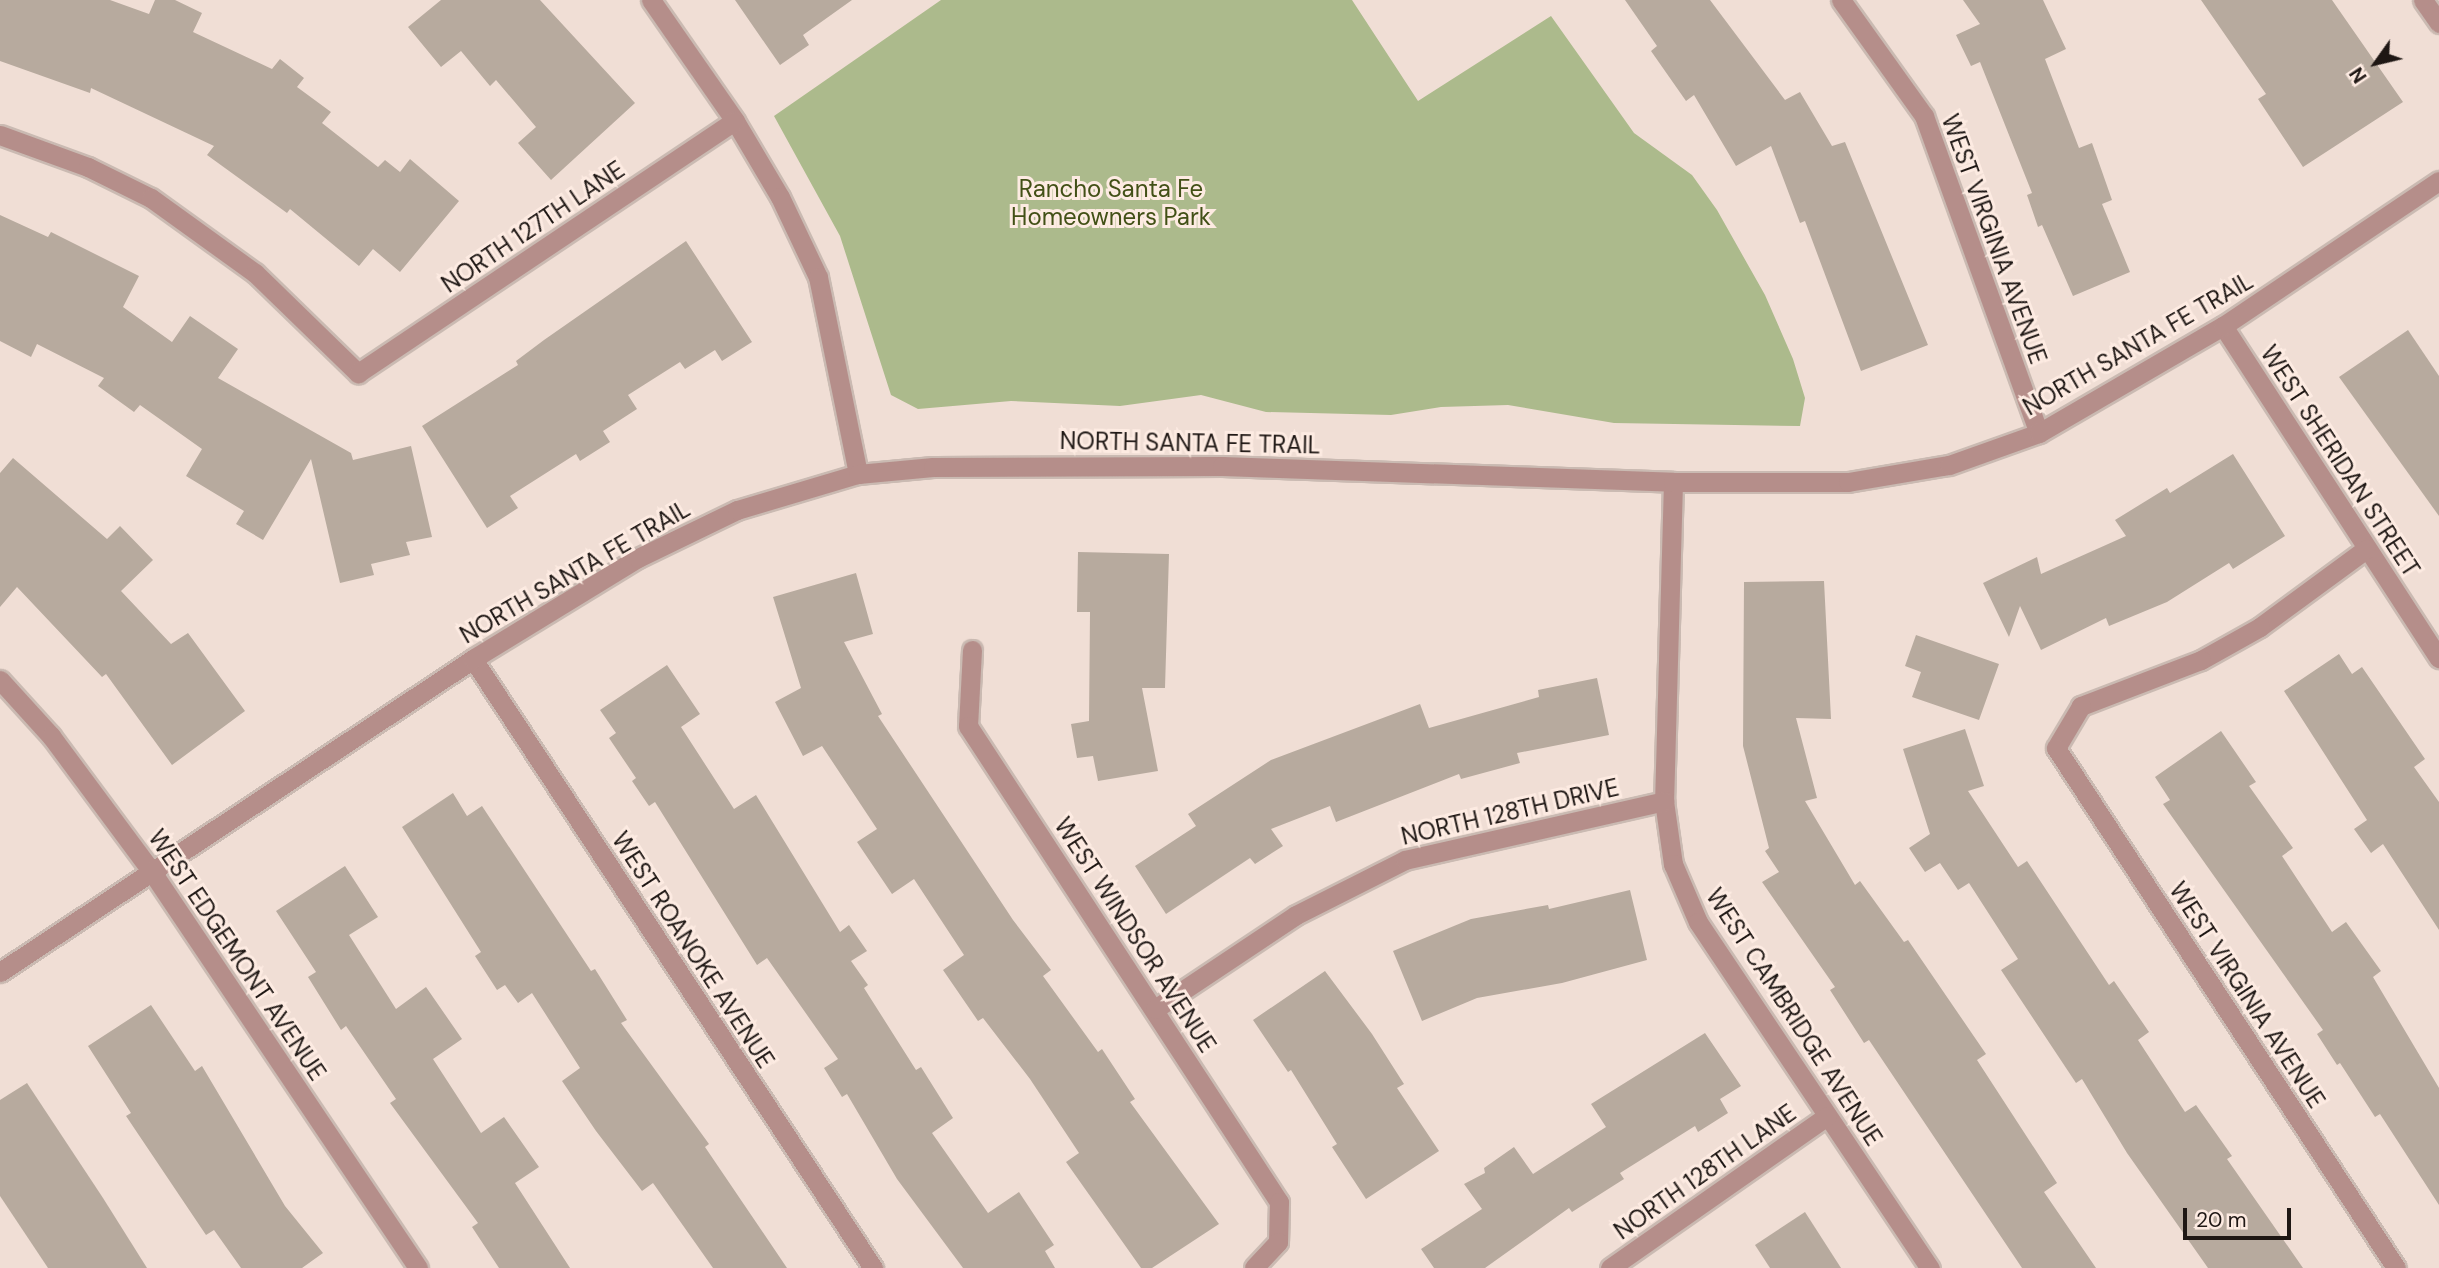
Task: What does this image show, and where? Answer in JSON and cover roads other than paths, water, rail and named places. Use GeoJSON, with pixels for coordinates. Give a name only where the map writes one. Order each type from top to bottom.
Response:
{"type":"FeatureCollection","features":[{"type":"Feature","properties":{"kind":"street"},"geometry":{"type":"LineString","coordinates":[[651,0],[735,121],[780,197],[818,277],[858,474]]}},
{"type":"Feature","properties":{"kind":"street","name":"WEST VIRGINIA AVENUE"},"geometry":{"type":"LineString","coordinates":[[1841,0],[1924,116],[2039,433]]}},
{"type":"Feature","properties":{"kind":"street"},"geometry":{"type":"LineString","coordinates":[[2423,0],[2439,23]]}},
{"type":"Feature","properties":{"kind":"street","name":"NORTH 127TH LANE"},"geometry":{"type":"LineString","coordinates":[[0,135],[88,167],[151,198],[255,273],[358,373],[735,121]]}},
{"type":"Feature","properties":{"kind":"street","name":"NORTH SANTA FE TRAIL"},"geometry":{"type":"LineString","coordinates":[[0,972],[473,659],[688,530],[737,510],[858,474],[933,467],[1222,466],[1673,482],[1848,482],[1949,465],[2039,433],[2223,326],[2439,181]]}},
{"type":"Feature","properties":{"kind":"street","name":"WEST SHERIDAN STREET"},"geometry":{"type":"LineString","coordinates":[[2223,326],[2439,658]]}},
{"type":"Feature","properties":{"kind":"street","name":"WEST CAMBRIDGE AVENUE"},"geometry":{"type":"LineString","coordinates":[[1673,482],[1664,801],[1673,864],[1698,922],[1930,1268]]}},
{"type":"Feature","properties":{"kind":"street","name":"WEST VIRGINIA AVENUE"},"geometry":{"type":"LineString","coordinates":[[2366,549],[2260,626],[2201,660],[2081,706],[2056,748],[2396,1268]]}},
{"type":"Feature","properties":{"kind":"street","name":"WEST WINDSOR AVENUE"},"geometry":{"type":"LineString","coordinates":[[972,650],[968,726],[1156,1009],[1279,1202],[1278,1242],[1254,1268]]}},
{"type":"Feature","properties":{"kind":"street","name":"WEST ROANOKE AVENUE"},"geometry":{"type":"LineString","coordinates":[[473,659],[873,1268]]}},
{"type":"Feature","properties":{"kind":"street","name":"WEST EDGEMONT AVENUE"},"geometry":{"type":"LineString","coordinates":[[0,680],[51,736],[152,872],[418,1268]]}},
{"type":"Feature","properties":{"kind":"street","name":"NORTH 128TH DRIVE"},"geometry":{"type":"LineString","coordinates":[[1156,1009],[1296,915],[1405,860],[1664,801]]}},
{"type":"Feature","properties":{"kind":"street","name":"NORTH 128TH LANE"},"geometry":{"type":"LineString","coordinates":[[1610,1268],[1827,1116]]}},
{"type":"Feature","properties":{"kind":"park label","name":"Rancho Santa Fe Homeowners Park"},"geometry":{"type":"Point","coordinates":[1111,203]}}]}
